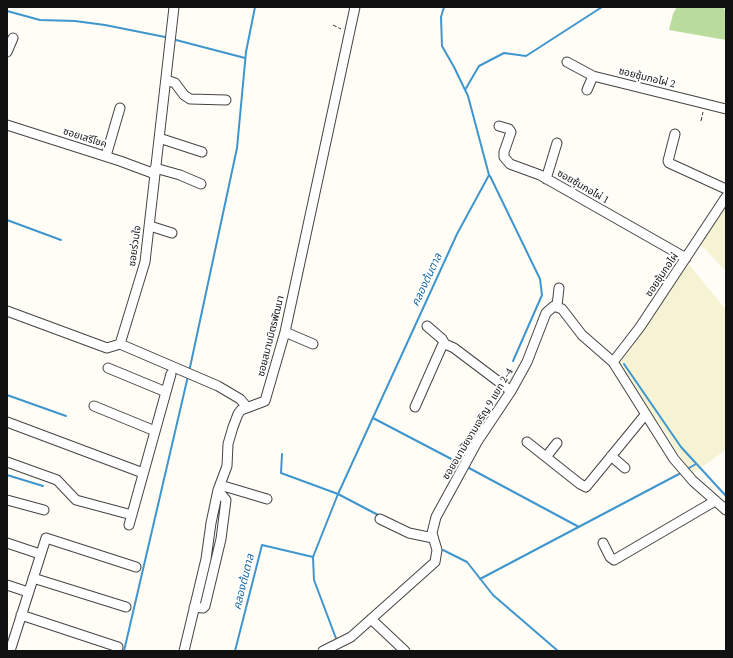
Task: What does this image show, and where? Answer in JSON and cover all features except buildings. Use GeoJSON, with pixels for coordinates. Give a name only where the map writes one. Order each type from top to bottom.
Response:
{"type":"FeatureCollection","features":[{"type":"Feature","properties":{"kind":"street","name":"ซอยร่วมใจ"},"geometry":{"type":"LineString","coordinates":[[120,344],[145,262],[174,7]]}},
{"type":"Feature","properties":{"kind":"street","name":"ซอยสมานมิตรพัฒนา"},"geometry":{"type":"LineString","coordinates":[[247,407],[265,401],[285,332],[355,7]]}},
{"type":"Feature","properties":{"kind":"street"},"geometry":{"type":"LineString","coordinates":[[7,52],[13,38]]}},
{"type":"Feature","properties":{"kind":"street","name":"ซอยซุ้มกอไผ่ 2"},"geometry":{"type":"LineString","coordinates":[[567,62],[593,76],[726,108]]}},
{"type":"Feature","properties":{"kind":"street"},"geometry":{"type":"LineString","coordinates":[[587,90],[593,76]]}},
{"type":"Feature","properties":{"kind":"street"},"geometry":{"type":"LineString","coordinates":[[166,80],[175,83],[184,95],[190,99],[226,100]]}},
{"type":"Feature","properties":{"kind":"street"},"geometry":{"type":"LineString","coordinates":[[106,156],[120,108]]}},
{"type":"Feature","properties":{"kind":"street","name":"ซอยเสรีโชค"},"geometry":{"type":"LineString","coordinates":[[7,125],[155,171],[180,175],[201,184]]}},
{"type":"Feature","properties":{"kind":"street","name":"ซอยซุ้มกอไผ่ 1"},"geometry":{"type":"LineString","coordinates":[[499,126],[509,129],[511,132],[504,152],[506,161],[546,179],[686,258]]}},
{"type":"Feature","properties":{"kind":"street"},"geometry":{"type":"LineString","coordinates":[[675,134],[668,161],[669,163],[726,189]]}},
{"type":"Feature","properties":{"kind":"street"},"geometry":{"type":"LineString","coordinates":[[159,138],[202,152]]}},
{"type":"Feature","properties":{"kind":"street"},"geometry":{"type":"LineString","coordinates":[[546,179],[557,143]]}},
{"type":"Feature","properties":{"kind":"street","name":"ซอยซุ้มกอไผ่"},"geometry":{"type":"LineString","coordinates":[[613,362],[640,327],[726,197]]}},
{"type":"Feature","properties":{"kind":"street"},"geometry":{"type":"LineString","coordinates":[[150,226],[172,232]]}},
{"type":"Feature","properties":{"kind":"street"},"geometry":{"type":"LineString","coordinates":[[558,288],[557,306],[562,309],[582,335],[613,362],[645,415],[682,470],[726,510]]}},
{"type":"Feature","properties":{"kind":"street","name":"ซอยอนามัยงามเจริญ 9 แยก 2-4"},"geometry":{"type":"LineString","coordinates":[[323,651],[338,644],[371,619],[435,562],[438,550],[433,538],[436,517],[463,467],[491,420],[511,391],[527,362],[546,313],[551,308],[557,306]]}},
{"type":"Feature","properties":{"kind":"street"},"geometry":{"type":"LineString","coordinates":[[7,311],[108,348],[120,344],[173,370],[203,379],[234,395],[247,407],[238,414],[228,444],[227,466],[219,488],[211,523],[206,558],[184,651]]}},
{"type":"Feature","properties":{"kind":"street"},"geometry":{"type":"LineString","coordinates":[[427,326],[442,339],[444,344],[454,348],[511,391]]}},
{"type":"Feature","properties":{"kind":"street"},"geometry":{"type":"LineString","coordinates":[[285,332],[313,344]]}},
{"type":"Feature","properties":{"kind":"street"},"geometry":{"type":"LineString","coordinates":[[415,407],[444,344]]}},
{"type":"Feature","properties":{"kind":"street"},"geometry":{"type":"LineString","coordinates":[[108,368],[166,392]]}},
{"type":"Feature","properties":{"kind":"street"},"geometry":{"type":"LineString","coordinates":[[129,525],[173,370]]}},
{"type":"Feature","properties":{"kind":"street"},"geometry":{"type":"LineString","coordinates":[[94,406],[155,431]]}},
{"type":"Feature","properties":{"kind":"street"},"geometry":{"type":"LineString","coordinates":[[527,442],[586,487],[645,415]]}},
{"type":"Feature","properties":{"kind":"street"},"geometry":{"type":"LineString","coordinates":[[7,422],[143,473]]}},
{"type":"Feature","properties":{"kind":"street"},"geometry":{"type":"LineString","coordinates":[[546,457],[557,443]]}},
{"type":"Feature","properties":{"kind":"street"},"geometry":{"type":"LineString","coordinates":[[611,456],[624,468]]}},
{"type":"Feature","properties":{"kind":"street"},"geometry":{"type":"LineString","coordinates":[[7,462],[57,480],[76,500],[132,515]]}},
{"type":"Feature","properties":{"kind":"street"},"geometry":{"type":"LineString","coordinates":[[219,488],[267,499]]}},
{"type":"Feature","properties":{"kind":"street"},"geometry":{"type":"LineString","coordinates":[[194,607],[203,608],[206,606],[223,529],[226,500],[219,488]]}},
{"type":"Feature","properties":{"kind":"street"},"geometry":{"type":"LineString","coordinates":[[7,500],[44,510]]}},
{"type":"Feature","properties":{"kind":"street"},"geometry":{"type":"LineString","coordinates":[[603,543],[610,557],[614,560],[715,501]]}},
{"type":"Feature","properties":{"kind":"street"},"geometry":{"type":"LineString","coordinates":[[380,519],[410,533],[433,538]]}},
{"type":"Feature","properties":{"kind":"street"},"geometry":{"type":"LineString","coordinates":[[211,523],[223,529]]}},
{"type":"Feature","properties":{"kind":"street"},"geometry":{"type":"LineString","coordinates":[[10,651],[46,538],[136,567]]}},
{"type":"Feature","properties":{"kind":"street"},"geometry":{"type":"LineString","coordinates":[[7,543],[40,554]]}},
{"type":"Feature","properties":{"kind":"street"},"geometry":{"type":"LineString","coordinates":[[206,558],[216,561]]}},
{"type":"Feature","properties":{"kind":"street"},"geometry":{"type":"LineString","coordinates":[[33,578],[126,607]]}},
{"type":"Feature","properties":{"kind":"street"},"geometry":{"type":"LineString","coordinates":[[7,586],[28,592]]}},
{"type":"Feature","properties":{"kind":"street"},"geometry":{"type":"LineString","coordinates":[[22,615],[118,647]]}},
{"type":"Feature","properties":{"kind":"street"},"geometry":{"type":"LineString","coordinates":[[371,619],[405,651]]}},
{"type":"Feature","properties":{"kind":"street"},"geometry":{"type":"LineString","coordinates":[[7,628],[16,631]]}},
{"type":"Feature","properties":{"kind":"path"},"geometry":{"type":"LineString","coordinates":[[332,25],[349,32]]}},
{"type":"Feature","properties":{"kind":"path"},"geometry":{"type":"LineString","coordinates":[[701,121],[706,104]]}},
{"type":"Feature","properties":{"kind":"shaded area"},"geometry":{"type":"Polygon","coordinates":[[[726,200],[726,271],[699,243],[726,200]]]}},
{"type":"Feature","properties":{"kind":"shaded area"},"geometry":{"type":"Polygon","coordinates":[[[688,263],[726,310],[726,450],[692,474],[619,363],[688,263]]]}},
{"type":"Feature","properties":{"kind":"green space"},"geometry":{"type":"Polygon","coordinates":[[[677,7],[723,7],[726,13],[726,40],[669,30],[673,14],[677,7]]]}},
{"type":"Feature","properties":{"kind":"waterway"},"geometry":{"type":"LineString","coordinates":[[189,372],[237,148],[246,52],[255,7]]}},
{"type":"Feature","properties":{"kind":"waterway","name":"คลองต้นตาล"},"geometry":{"type":"LineString","coordinates":[[235,651],[262,545],[313,557],[338,494],[457,234],[489,175],[468,96],[442,46],[441,17],[444,7]]}},
{"type":"Feature","properties":{"kind":"waterway"},"geometry":{"type":"LineString","coordinates":[[465,90],[479,66],[504,53],[526,56],[602,7]]}},
{"type":"Feature","properties":{"kind":"waterway"},"geometry":{"type":"LineString","coordinates":[[7,11],[40,20],[75,21],[105,25],[165,37]]}},
{"type":"Feature","properties":{"kind":"waterway"},"geometry":{"type":"LineString","coordinates":[[176,40],[245,58]]}},
{"type":"Feature","properties":{"kind":"waterway"},"geometry":{"type":"LineString","coordinates":[[490,176],[540,279],[542,295],[513,361]]}},
{"type":"Feature","properties":{"kind":"waterway"},"geometry":{"type":"LineString","coordinates":[[7,220],[61,240]]}},
{"type":"Feature","properties":{"kind":"waterway"},"geometry":{"type":"LineString","coordinates":[[624,364],[681,447],[726,496]]}},
{"type":"Feature","properties":{"kind":"waterway"},"geometry":{"type":"LineString","coordinates":[[124,651],[188,376]]}},
{"type":"Feature","properties":{"kind":"waterway"},"geometry":{"type":"LineString","coordinates":[[7,395],[66,416]]}},
{"type":"Feature","properties":{"kind":"waterway"},"geometry":{"type":"LineString","coordinates":[[373,418],[459,463]]}},
{"type":"Feature","properties":{"kind":"waterway"},"geometry":{"type":"LineString","coordinates":[[282,454],[281,473],[338,494],[380,516]]}},
{"type":"Feature","properties":{"kind":"waterway"},"geometry":{"type":"LineString","coordinates":[[689,468],[696,464]]}},
{"type":"Feature","properties":{"kind":"waterway"},"geometry":{"type":"LineString","coordinates":[[469,468],[579,527]]}},
{"type":"Feature","properties":{"kind":"waterway"},"geometry":{"type":"LineString","coordinates":[[480,579],[679,474]]}},
{"type":"Feature","properties":{"kind":"waterway"},"geometry":{"type":"LineString","coordinates":[[7,475],[43,486]]}},
{"type":"Feature","properties":{"kind":"waterway"},"geometry":{"type":"LineString","coordinates":[[443,550],[467,562],[493,595],[558,651]]}},
{"type":"Feature","properties":{"kind":"waterway","name":"คลองต้นตาล"},"geometry":{"type":"LineString","coordinates":[[313,557],[314,580],[337,641]]}}]}
